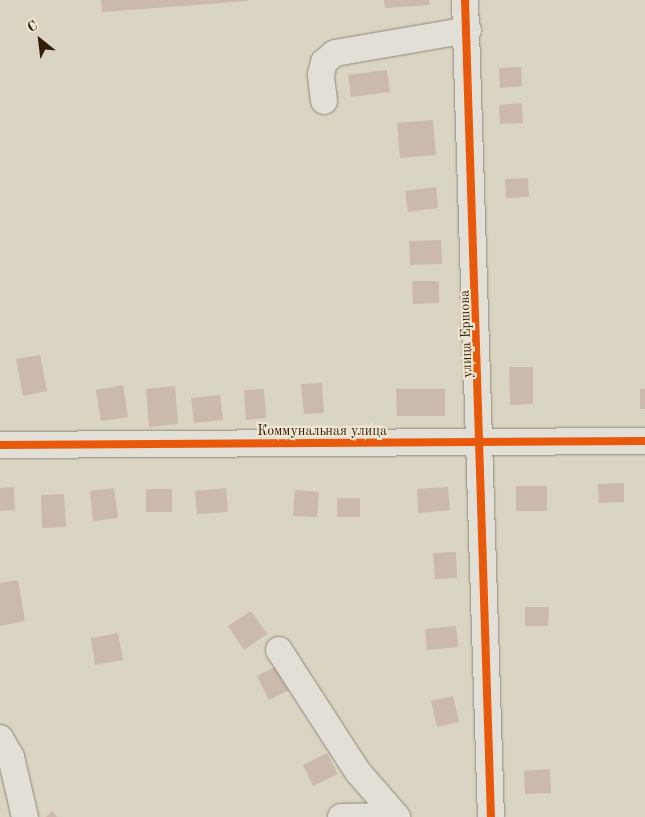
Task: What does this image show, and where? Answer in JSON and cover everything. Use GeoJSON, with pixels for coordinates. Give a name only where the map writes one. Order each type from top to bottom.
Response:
{"type":"FeatureCollection","features":[{"type":"Feature","properties":{"kind":"street","name":"улица Ершова"},"geometry":{"type":"LineString","coordinates":[[465,0],[468,30],[482,443],[491,817]]}},
{"type":"Feature","properties":{"kind":"street"},"geometry":{"type":"LineString","coordinates":[[324,101],[321,75],[324,62],[335,53],[468,30]]}},
{"type":"Feature","properties":{"kind":"street","name":"Коммунальная улица"},"geometry":{"type":"LineString","coordinates":[[0,445],[645,441]]}},
{"type":"Feature","properties":{"kind":"street"},"geometry":{"type":"LineString","coordinates":[[280,650],[358,772],[396,816]]}},
{"type":"Feature","properties":{"kind":"street"},"geometry":{"type":"LineString","coordinates":[[1,743],[25,817]]}},
{"type":"Feature","properties":{"kind":"street"},"geometry":{"type":"LineString","coordinates":[[341,817],[396,816]]}},
{"type":"Feature","properties":{"kind":"building"},"geometry":{"type":"Polygon","coordinates":[[[101,0],[248,0],[248,1],[102,12],[101,0]]]}},
{"type":"Feature","properties":{"kind":"building"},"geometry":{"type":"Polygon","coordinates":[[[384,0],[429,0],[430,5],[385,8],[384,0]]]}},
{"type":"Feature","properties":{"kind":"building"},"geometry":{"type":"Polygon","coordinates":[[[521,67],[522,86],[500,88],[499,68],[521,67]]]}},
{"type":"Feature","properties":{"kind":"building"},"geometry":{"type":"Polygon","coordinates":[[[387,70],[390,92],[351,97],[348,75],[387,70]]]}},
{"type":"Feature","properties":{"kind":"building"},"geometry":{"type":"Polygon","coordinates":[[[522,103],[523,123],[500,124],[499,105],[522,103]]]}},
{"type":"Feature","properties":{"kind":"building"},"geometry":{"type":"Polygon","coordinates":[[[433,120],[436,155],[400,158],[397,123],[433,120]]]}},
{"type":"Feature","properties":{"kind":"building"},"geometry":{"type":"Polygon","coordinates":[[[528,178],[529,197],[506,198],[505,179],[528,178]]]}},
{"type":"Feature","properties":{"kind":"building"},"geometry":{"type":"Polygon","coordinates":[[[436,187],[438,208],[408,212],[405,191],[436,187]]]}},
{"type":"Feature","properties":{"kind":"building"},"geometry":{"type":"Polygon","coordinates":[[[441,240],[442,264],[410,265],[409,241],[441,240]]]}},
{"type":"Feature","properties":{"kind":"building"},"geometry":{"type":"Polygon","coordinates":[[[412,281],[439,281],[439,303],[413,304],[412,281]]]}},
{"type":"Feature","properties":{"kind":"building"},"geometry":{"type":"Polygon","coordinates":[[[40,355],[47,391],[23,396],[16,359],[40,355]]]}},
{"type":"Feature","properties":{"kind":"building"},"geometry":{"type":"Polygon","coordinates":[[[509,367],[533,367],[533,404],[510,405],[509,367]]]}},
{"type":"Feature","properties":{"kind":"building"},"geometry":{"type":"Polygon","coordinates":[[[322,383],[324,413],[304,414],[301,384],[322,383]]]}},
{"type":"Feature","properties":{"kind":"building"},"geometry":{"type":"Polygon","coordinates":[[[123,385],[128,417],[101,421],[96,390],[123,385]]]}},
{"type":"Feature","properties":{"kind":"building"},"geometry":{"type":"Polygon","coordinates":[[[175,386],[178,424],[149,427],[146,389],[175,386]]]}},
{"type":"Feature","properties":{"kind":"building"},"geometry":{"type":"Polygon","coordinates":[[[264,389],[266,418],[246,420],[244,390],[264,389]]]}},
{"type":"Feature","properties":{"kind":"building"},"geometry":{"type":"Polygon","coordinates":[[[396,389],[445,389],[445,416],[397,416],[396,389]]]}},
{"type":"Feature","properties":{"kind":"building"},"geometry":{"type":"Polygon","coordinates":[[[640,389],[645,389],[645,409],[640,409],[640,389]]]}},
{"type":"Feature","properties":{"kind":"building"},"geometry":{"type":"Polygon","coordinates":[[[220,395],[223,420],[194,423],[191,398],[220,395]]]}},
{"type":"Feature","properties":{"kind":"building"},"geometry":{"type":"Polygon","coordinates":[[[624,483],[624,502],[599,503],[598,484],[624,483]]]}},
{"type":"Feature","properties":{"kind":"building"},"geometry":{"type":"Polygon","coordinates":[[[516,486],[547,486],[547,511],[516,511],[516,486]]]}},
{"type":"Feature","properties":{"kind":"building"},"geometry":{"type":"Polygon","coordinates":[[[14,487],[15,510],[0,511],[0,488],[14,487]]]}},
{"type":"Feature","properties":{"kind":"building"},"geometry":{"type":"Polygon","coordinates":[[[448,487],[450,510],[418,513],[417,489],[448,487]]]}},
{"type":"Feature","properties":{"kind":"building"},"geometry":{"type":"Polygon","coordinates":[[[114,488],[118,518],[93,521],[90,491],[114,488]]]}},
{"type":"Feature","properties":{"kind":"building"},"geometry":{"type":"Polygon","coordinates":[[[226,488],[228,512],[197,514],[195,491],[226,488]]]}},
{"type":"Feature","properties":{"kind":"building"},"geometry":{"type":"Polygon","coordinates":[[[146,489],[172,489],[172,512],[146,512],[146,489]]]}},
{"type":"Feature","properties":{"kind":"building"},"geometry":{"type":"Polygon","coordinates":[[[295,490],[319,492],[317,517],[293,516],[295,490]]]}},
{"type":"Feature","properties":{"kind":"building"},"geometry":{"type":"Polygon","coordinates":[[[64,494],[66,527],[42,528],[41,495],[64,494]]]}},
{"type":"Feature","properties":{"kind":"building"},"geometry":{"type":"Polygon","coordinates":[[[337,498],[360,498],[360,517],[337,517],[337,498]]]}},
{"type":"Feature","properties":{"kind":"building"},"geometry":{"type":"Polygon","coordinates":[[[456,552],[457,578],[435,579],[433,553],[456,552]]]}},
{"type":"Feature","properties":{"kind":"building"},"geometry":{"type":"Polygon","coordinates":[[[18,580],[25,621],[0,626],[0,583],[18,580]]]}},
{"type":"Feature","properties":{"kind":"building"},"geometry":{"type":"Polygon","coordinates":[[[525,607],[549,607],[548,626],[525,626],[525,607]]]}},
{"type":"Feature","properties":{"kind":"building"},"geometry":{"type":"Polygon","coordinates":[[[251,611],[267,634],[244,650],[228,626],[251,611]]]}},
{"type":"Feature","properties":{"kind":"building"},"geometry":{"type":"Polygon","coordinates":[[[456,626],[458,647],[427,650],[425,629],[456,626]]]}},
{"type":"Feature","properties":{"kind":"building"},"geometry":{"type":"Polygon","coordinates":[[[118,633],[123,660],[95,665],[91,638],[118,633]]]}},
{"type":"Feature","properties":{"kind":"building"},"geometry":{"type":"Polygon","coordinates":[[[277,666],[289,690],[269,700],[257,676],[277,666]]]}},
{"type":"Feature","properties":{"kind":"building"},"geometry":{"type":"Polygon","coordinates":[[[453,696],[459,722],[437,727],[431,701],[453,696]]]}},
{"type":"Feature","properties":{"kind":"building"},"geometry":{"type":"Polygon","coordinates":[[[327,753],[338,774],[313,786],[303,765],[327,753]]]}},
{"type":"Feature","properties":{"kind":"building"},"geometry":{"type":"Polygon","coordinates":[[[550,769],[551,793],[525,794],[524,771],[550,769]]]}},
{"type":"Feature","properties":{"kind":"building"},"geometry":{"type":"Polygon","coordinates":[[[52,811],[57,817],[46,817],[52,811]]]}},
{"type":"Feature","properties":{"kind":"cycle path"},"geometry":{"type":"LineString","coordinates":[[465,0],[491,817]]}},
{"type":"Feature","properties":{"kind":"cycle path"},"geometry":{"type":"LineString","coordinates":[[0,445],[645,441]]}}]}
